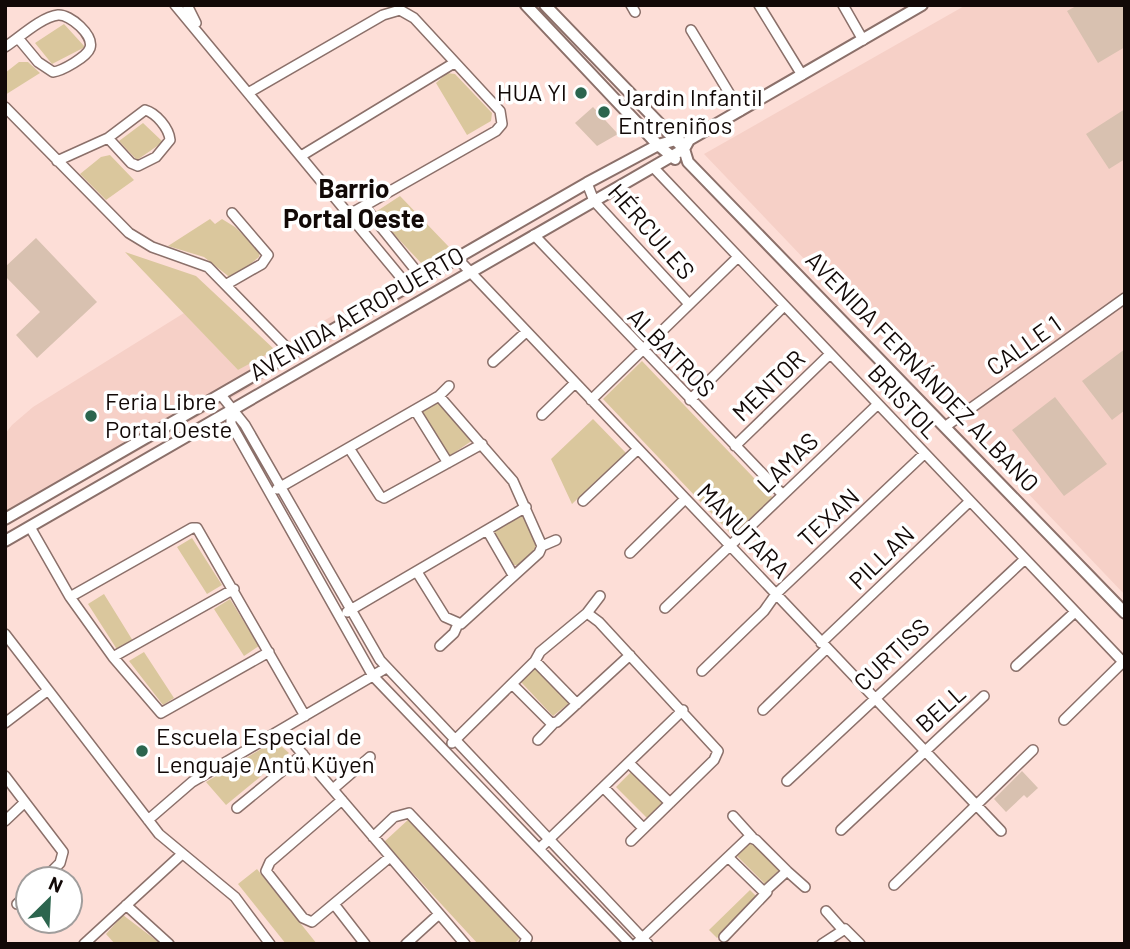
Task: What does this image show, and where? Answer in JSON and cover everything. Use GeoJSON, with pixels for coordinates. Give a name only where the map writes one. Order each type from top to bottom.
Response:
{"type":"FeatureCollection","features":[{"type":"Feature","properties":{"kind":"street"},"geometry":{"type":"LineString","coordinates":[[174,5],[408,286]]}},
{"type":"Feature","properties":{"kind":"street"},"geometry":{"type":"LineString","coordinates":[[187,5],[211,49]]}},
{"type":"Feature","properties":{"kind":"street"},"geometry":{"type":"LineString","coordinates":[[526,5],[670,157],[688,162]]}},
{"type":"Feature","properties":{"kind":"street","name":"AVENIDA FERNÁNDEZ ALBANO"},"geometry":{"type":"LineString","coordinates":[[545,5],[674,138],[686,144],[688,162],[1125,613]]}},
{"type":"Feature","properties":{"kind":"street"},"geometry":{"type":"LineString","coordinates":[[759,5],[802,75]]}},
{"type":"Feature","properties":{"kind":"street"},"geometry":{"type":"LineString","coordinates":[[842,5],[863,40]]}},
{"type":"Feature","properties":{"kind":"street","name":"AVENIDA AEROPUERTO"},"geometry":{"type":"LineString","coordinates":[[5,541],[653,167],[740,111],[922,5]]}},
{"type":"Feature","properties":{"kind":"street"},"geometry":{"type":"LineString","coordinates":[[248,93],[383,15],[400,10],[414,18],[500,111],[502,124],[496,131],[350,214]]}},
{"type":"Feature","properties":{"kind":"street"},"geometry":{"type":"LineString","coordinates":[[5,47],[18,38],[50,18],[63,15],[76,23],[89,39],[90,45],[87,52],[53,72],[38,62],[18,38]]}},
{"type":"Feature","properties":{"kind":"street"},"geometry":{"type":"LineString","coordinates":[[691,30],[740,111]]}},
{"type":"Feature","properties":{"kind":"street"},"geometry":{"type":"LineString","coordinates":[[301,156],[454,63]]}},
{"type":"Feature","properties":{"kind":"street"},"geometry":{"type":"LineString","coordinates":[[5,107],[136,238],[152,247],[202,264],[227,284],[292,353]]}},
{"type":"Feature","properties":{"kind":"street"},"geometry":{"type":"LineString","coordinates":[[57,161],[108,138],[145,110],[157,117],[168,132],[170,141],[156,157],[138,166],[131,163],[108,138]]}},
{"type":"Feature","properties":{"kind":"street","name":"AVENIDA AEROPUERTO"},"geometry":{"type":"LineString","coordinates":[[5,519],[587,183],[674,138]]}},
{"type":"Feature","properties":{"kind":"street","name":"BRISTOL"},"geometry":{"type":"LineString","coordinates":[[653,167],[1124,663]]}},
{"type":"Feature","properties":{"kind":"street","name":"HÉRCULES"},"geometry":{"type":"LineString","coordinates":[[587,183],[594,201],[689,304]]}},
{"type":"Feature","properties":{"kind":"street"},"geometry":{"type":"LineString","coordinates":[[364,206],[422,278]]}},
{"type":"Feature","properties":{"kind":"street"},"geometry":{"type":"LineString","coordinates":[[227,284],[262,264],[268,255],[232,213]]}},
{"type":"Feature","properties":{"kind":"street","name":"ALBATROS"},"geometry":{"type":"LineString","coordinates":[[534,235],[642,351],[783,495]]}},
{"type":"Feature","properties":{"kind":"street"},"geometry":{"type":"LineString","coordinates":[[591,400],[738,257]]}},
{"type":"Feature","properties":{"kind":"street","name":"MANUTARA"},"geometry":{"type":"LineString","coordinates":[[457,258],[1001,831]]}},
{"type":"Feature","properties":{"kind":"street","name":"CALLE 1"},"geometry":{"type":"LineString","coordinates":[[946,426],[1125,298]]}},
{"type":"Feature","properties":{"kind":"street"},"geometry":{"type":"LineString","coordinates":[[690,400],[785,306]]}},
{"type":"Feature","properties":{"kind":"street"},"geometry":{"type":"LineString","coordinates":[[493,362],[526,332]]}},
{"type":"Feature","properties":{"kind":"street","name":"MENTOR"},"geometry":{"type":"LineString","coordinates":[[735,446],[830,354]]}},
{"type":"Feature","properties":{"kind":"street"},"geometry":{"type":"LineString","coordinates":[[542,415],[575,383]]}},
{"type":"Feature","properties":{"kind":"street"},"geometry":{"type":"LineString","coordinates":[[271,492],[439,396],[449,386]]}},
{"type":"Feature","properties":{"kind":"street"},"geometry":{"type":"LineString","coordinates":[[221,394],[231,411],[241,419],[386,668],[549,839],[642,942],[728,857],[752,837]]}},
{"type":"Feature","properties":{"kind":"street"},"geometry":{"type":"LineString","coordinates":[[439,396],[513,481],[542,546]]}},
{"type":"Feature","properties":{"kind":"street","name":"LAMAS"},"geometry":{"type":"LineString","coordinates":[[665,608],[878,404]]}},
{"type":"Feature","properties":{"kind":"street"},"geometry":{"type":"LineString","coordinates":[[415,410],[448,463]]}},
{"type":"Feature","properties":{"kind":"street"},"geometry":{"type":"LineString","coordinates":[[231,411],[231,424],[373,676],[630,944]]}},
{"type":"Feature","properties":{"kind":"street"},"geometry":{"type":"LineString","coordinates":[[349,448],[382,498],[482,444]]}},
{"type":"Feature","properties":{"kind":"street"},"geometry":{"type":"LineString","coordinates":[[583,501],[638,450]]}},
{"type":"Feature","properties":{"kind":"street","name":"TEXAN"},"geometry":{"type":"LineString","coordinates":[[702,671],[771,603],[776,594],[925,454]]}},
{"type":"Feature","properties":{"kind":"street"},"geometry":{"type":"LineString","coordinates":[[630,553],[685,499]]}},
{"type":"Feature","properties":{"kind":"street","name":"PILLAN"},"geometry":{"type":"LineString","coordinates":[[763,710],[824,645],[970,501]]}},
{"type":"Feature","properties":{"kind":"street"},"geometry":{"type":"LineString","coordinates":[[340,616],[526,507]]}},
{"type":"Feature","properties":{"kind":"street"},"geometry":{"type":"LineString","coordinates":[[30,527],[70,597],[113,657],[161,713],[270,652]]}},
{"type":"Feature","properties":{"kind":"street"},"geometry":{"type":"LineString","coordinates":[[70,597],[192,527],[201,530],[305,716]]}},
{"type":"Feature","properties":{"kind":"street"},"geometry":{"type":"LineString","coordinates":[[487,530],[513,575]]}},
{"type":"Feature","properties":{"kind":"street"},"geometry":{"type":"LineString","coordinates":[[416,572],[445,617],[458,624],[466,622],[539,553],[542,546],[556,540]]}},
{"type":"Feature","properties":{"kind":"street","name":"CURTISS"},"geometry":{"type":"LineString","coordinates":[[787,781],[1025,559]]}},
{"type":"Feature","properties":{"kind":"street"},"geometry":{"type":"LineString","coordinates":[[113,657],[234,589]]}},
{"type":"Feature","properties":{"kind":"street"},"geometry":{"type":"LineString","coordinates":[[445,749],[535,662],[540,652],[587,613],[600,596]]}},
{"type":"Feature","properties":{"kind":"street"},"geometry":{"type":"LineString","coordinates":[[1016,666],[1075,612]]}},
{"type":"Feature","properties":{"kind":"street"},"geometry":{"type":"LineString","coordinates":[[587,613],[599,622],[683,710],[718,751],[714,760],[631,841]]}},
{"type":"Feature","properties":{"kind":"street"},"geometry":{"type":"LineString","coordinates":[[439,646],[454,633],[458,624]]}},
{"type":"Feature","properties":{"kind":"street"},"geometry":{"type":"LineString","coordinates":[[5,634],[148,820],[182,854],[235,897],[270,944]]}},
{"type":"Feature","properties":{"kind":"street"},"geometry":{"type":"LineString","coordinates":[[538,740],[630,655]]}},
{"type":"Feature","properties":{"kind":"street"},"geometry":{"type":"LineString","coordinates":[[535,662],[577,704]]}},
{"type":"Feature","properties":{"kind":"street"},"geometry":{"type":"LineString","coordinates":[[1065,720],[1124,663]]}},
{"type":"Feature","properties":{"kind":"street"},"geometry":{"type":"LineString","coordinates":[[148,820],[192,782],[386,668]]}},
{"type":"Feature","properties":{"kind":"street"},"geometry":{"type":"LineString","coordinates":[[512,684],[554,723]]}},
{"type":"Feature","properties":{"kind":"street"},"geometry":{"type":"LineString","coordinates":[[5,723],[47,691]]}},
{"type":"Feature","properties":{"kind":"street","name":"BELL"},"geometry":{"type":"LineString","coordinates":[[841,830],[923,750],[984,696]]}},
{"type":"Feature","properties":{"kind":"street"},"geometry":{"type":"LineString","coordinates":[[540,848],[683,710]]}},
{"type":"Feature","properties":{"kind":"street"},"geometry":{"type":"LineString","coordinates":[[282,730],[465,944]]}},
{"type":"Feature","properties":{"kind":"street"},"geometry":{"type":"LineString","coordinates":[[894,886],[1033,750]]}},
{"type":"Feature","properties":{"kind":"street"},"geometry":{"type":"LineString","coordinates":[[237,808],[303,754]]}},
{"type":"Feature","properties":{"kind":"street"},"geometry":{"type":"LineString","coordinates":[[333,789],[370,757]]}},
{"type":"Feature","properties":{"kind":"street"},"geometry":{"type":"LineString","coordinates":[[629,763],[670,803]]}},
{"type":"Feature","properties":{"kind":"street"},"geometry":{"type":"LineString","coordinates":[[5,776],[63,852],[58,865]]}},
{"type":"Feature","properties":{"kind":"street"},"geometry":{"type":"LineString","coordinates":[[604,788],[643,828]]}},
{"type":"Feature","properties":{"kind":"street"},"geometry":{"type":"LineString","coordinates":[[342,800],[270,862],[266,871],[303,918],[312,922],[390,857]]}},
{"type":"Feature","properties":{"kind":"street"},"geometry":{"type":"LineString","coordinates":[[5,821],[25,802]]}},
{"type":"Feature","properties":{"kind":"street"},"geometry":{"type":"LineString","coordinates":[[373,837],[394,817],[409,813],[525,941]]}},
{"type":"Feature","properties":{"kind":"street"},"geometry":{"type":"LineString","coordinates":[[733,816],[804,887]]}},
{"type":"Feature","properties":{"kind":"street"},"geometry":{"type":"LineString","coordinates":[[84,944],[182,854]]}},
{"type":"Feature","properties":{"kind":"street"},"geometry":{"type":"LineString","coordinates":[[728,857],[767,892]]}},
{"type":"Feature","properties":{"kind":"street"},"geometry":{"type":"LineString","coordinates":[[724,937],[787,871]]}},
{"type":"Feature","properties":{"kind":"street"},"geometry":{"type":"LineString","coordinates":[[334,904],[365,944]]}},
{"type":"Feature","properties":{"kind":"street"},"geometry":{"type":"LineString","coordinates":[[126,905],[169,944]]}},
{"type":"Feature","properties":{"kind":"street"},"geometry":{"type":"LineString","coordinates":[[826,911],[860,944]]}},
{"type":"Feature","properties":{"kind":"street"},"geometry":{"type":"LineString","coordinates":[[406,944],[439,914]]}},
{"type":"Feature","properties":{"kind":"street"},"geometry":{"type":"LineString","coordinates":[[822,944],[842,929]]}},
{"type":"Feature","properties":{"kind":"shaded area"},"geometry":{"type":"Polygon","coordinates":[[[966,5],[1125,5],[1125,595],[704,154],[966,5]]]}},
{"type":"Feature","properties":{"kind":"shaded area"},"geometry":{"type":"Polygon","coordinates":[[[64,24],[85,47],[52,64],[35,43],[64,24]]]}},
{"type":"Feature","properties":{"kind":"shaded area"},"geometry":{"type":"Polygon","coordinates":[[[19,62],[28,62],[40,73],[5,95],[5,73],[19,62]]]}},
{"type":"Feature","properties":{"kind":"shaded area"},"geometry":{"type":"Polygon","coordinates":[[[447,73],[455,74],[492,113],[491,121],[467,135],[436,83],[447,73]]]}},
{"type":"Feature","properties":{"kind":"shaded area"},"geometry":{"type":"Polygon","coordinates":[[[143,123],[163,142],[137,160],[119,141],[143,123]]]}},
{"type":"Feature","properties":{"kind":"shaded area"},"geometry":{"type":"Polygon","coordinates":[[[110,155],[134,180],[106,200],[80,174],[101,157],[110,155]]]}},
{"type":"Feature","properties":{"kind":"shaded area"},"geometry":{"type":"Polygon","coordinates":[[[400,196],[449,247],[423,265],[374,213],[400,196]]]}},
{"type":"Feature","properties":{"kind":"shaded area"},"geometry":{"type":"Polygon","coordinates":[[[210,219],[215,224],[222,219],[235,227],[260,251],[259,257],[232,279],[204,257],[168,246],[210,219]]]}},
{"type":"Feature","properties":{"kind":"shaded area","name":"Feria Libre Portal Oeste"},"geometry":{"type":"Polygon","coordinates":[[[449,249],[461,264],[345,334],[5,526],[5,434],[33,407],[184,313],[238,370],[449,249]]]}},
{"type":"Feature","properties":{"kind":"shaded area"},"geometry":{"type":"Polygon","coordinates":[[[125,252],[196,276],[275,350],[238,370],[125,252]]]}},
{"type":"Feature","properties":{"kind":"shaded area"},"geometry":{"type":"Polygon","coordinates":[[[642,361],[773,498],[733,536],[603,399],[642,361]]]}},
{"type":"Feature","properties":{"kind":"shaded area"},"geometry":{"type":"Polygon","coordinates":[[[433,403],[441,403],[473,440],[448,457],[422,412],[433,403]]]}},
{"type":"Feature","properties":{"kind":"shaded area"},"geometry":{"type":"Polygon","coordinates":[[[593,419],[626,453],[572,504],[551,459],[593,419]]]}},
{"type":"Feature","properties":{"kind":"shaded area"},"geometry":{"type":"Polygon","coordinates":[[[520,514],[528,517],[537,544],[519,565],[510,565],[494,536],[496,526],[520,514]]]}},
{"type":"Feature","properties":{"kind":"shaded area"},"geometry":{"type":"Polygon","coordinates":[[[192,538],[222,585],[207,594],[177,547],[192,538]]]}},
{"type":"Feature","properties":{"kind":"shaded area"},"geometry":{"type":"Polygon","coordinates":[[[104,594],[133,641],[118,651],[88,604],[104,594]]]}},
{"type":"Feature","properties":{"kind":"shaded area"},"geometry":{"type":"Polygon","coordinates":[[[230,599],[259,646],[244,656],[214,609],[230,599]]]}},
{"type":"Feature","properties":{"kind":"shaded area"},"geometry":{"type":"Polygon","coordinates":[[[144,652],[174,698],[163,705],[129,661],[144,652]]]}},
{"type":"Feature","properties":{"kind":"shaded area"},"geometry":{"type":"Polygon","coordinates":[[[535,668],[569,703],[553,716],[521,682],[535,668]]]}},
{"type":"Feature","properties":{"kind":"shaded area"},"geometry":{"type":"Polygon","coordinates":[[[271,743],[280,745],[289,753],[226,805],[206,782],[271,743]]]}},
{"type":"Feature","properties":{"kind":"shaded area"},"geometry":{"type":"Polygon","coordinates":[[[631,772],[665,804],[649,820],[616,787],[631,772]]]}},
{"type":"Feature","properties":{"kind":"shaded area"},"geometry":{"type":"Polygon","coordinates":[[[410,818],[520,938],[514,944],[478,944],[384,842],[410,818]]]}},
{"type":"Feature","properties":{"kind":"shaded area"},"geometry":{"type":"Polygon","coordinates":[[[751,840],[780,869],[765,884],[736,855],[751,840]]]}},
{"type":"Feature","properties":{"kind":"shaded area"},"geometry":{"type":"Polygon","coordinates":[[[257,869],[317,944],[286,944],[238,884],[257,869]]]}},
{"type":"Feature","properties":{"kind":"shaded area"},"geometry":{"type":"Polygon","coordinates":[[[750,890],[758,898],[717,938],[709,930],[750,890]]]}},
{"type":"Feature","properties":{"kind":"shaded area"},"geometry":{"type":"Polygon","coordinates":[[[123,915],[161,944],[115,944],[106,934],[123,915]]]}},
{"type":"Feature","properties":{"kind":"building"},"geometry":{"type":"Polygon","coordinates":[[[1078,5],[1125,5],[1125,47],[1098,63],[1067,11],[1078,5]]]}},
{"type":"Feature","properties":{"kind":"building"},"geometry":{"type":"Polygon","coordinates":[[[593,107],[618,134],[597,146],[575,123],[593,107]]]}},
{"type":"Feature","properties":{"kind":"building"},"geometry":{"type":"Polygon","coordinates":[[[1125,109],[1125,159],[1109,169],[1086,134],[1125,109]]]}},
{"type":"Feature","properties":{"kind":"building"},"geometry":{"type":"Polygon","coordinates":[[[36,238],[97,302],[37,358],[16,335],[40,312],[5,276],[5,267],[36,238]]]}},
{"type":"Feature","properties":{"kind":"building"},"geometry":{"type":"Polygon","coordinates":[[[1125,349],[1125,410],[1112,420],[1082,381],[1125,349]]]}},
{"type":"Feature","properties":{"kind":"building"},"geometry":{"type":"Polygon","coordinates":[[[1055,397],[1107,464],[1064,496],[1012,430],[1055,397]]]}},
{"type":"Feature","properties":{"kind":"building"},"geometry":{"type":"Polygon","coordinates":[[[1022,771],[1038,788],[1027,798],[1024,795],[1006,812],[994,799],[1022,771]]]}},
{"type":"Feature","properties":{"kind":"place","name":"HUA YI"},"geometry":{"type":"Point","coordinates":[581,93]}},
{"type":"Feature","properties":{"kind":"place","name":"Jardin Infantil Entreniños"},"geometry":{"type":"Point","coordinates":[604,112]}},
{"type":"Feature","properties":{"kind":"place","name":"Feria Libre Portal Oeste"},"geometry":{"type":"Point","coordinates":[91,416]}},
{"type":"Feature","properties":{"kind":"place","name":"Escuela Especial de Lenguaje Antü Küyen"},"geometry":{"type":"Point","coordinates":[142,751]}},
{"type":"Feature","properties":{"kind":"district","name":"Barrio Portal Oeste"},"geometry":{"type":"Point","coordinates":[354,204]}}]}
